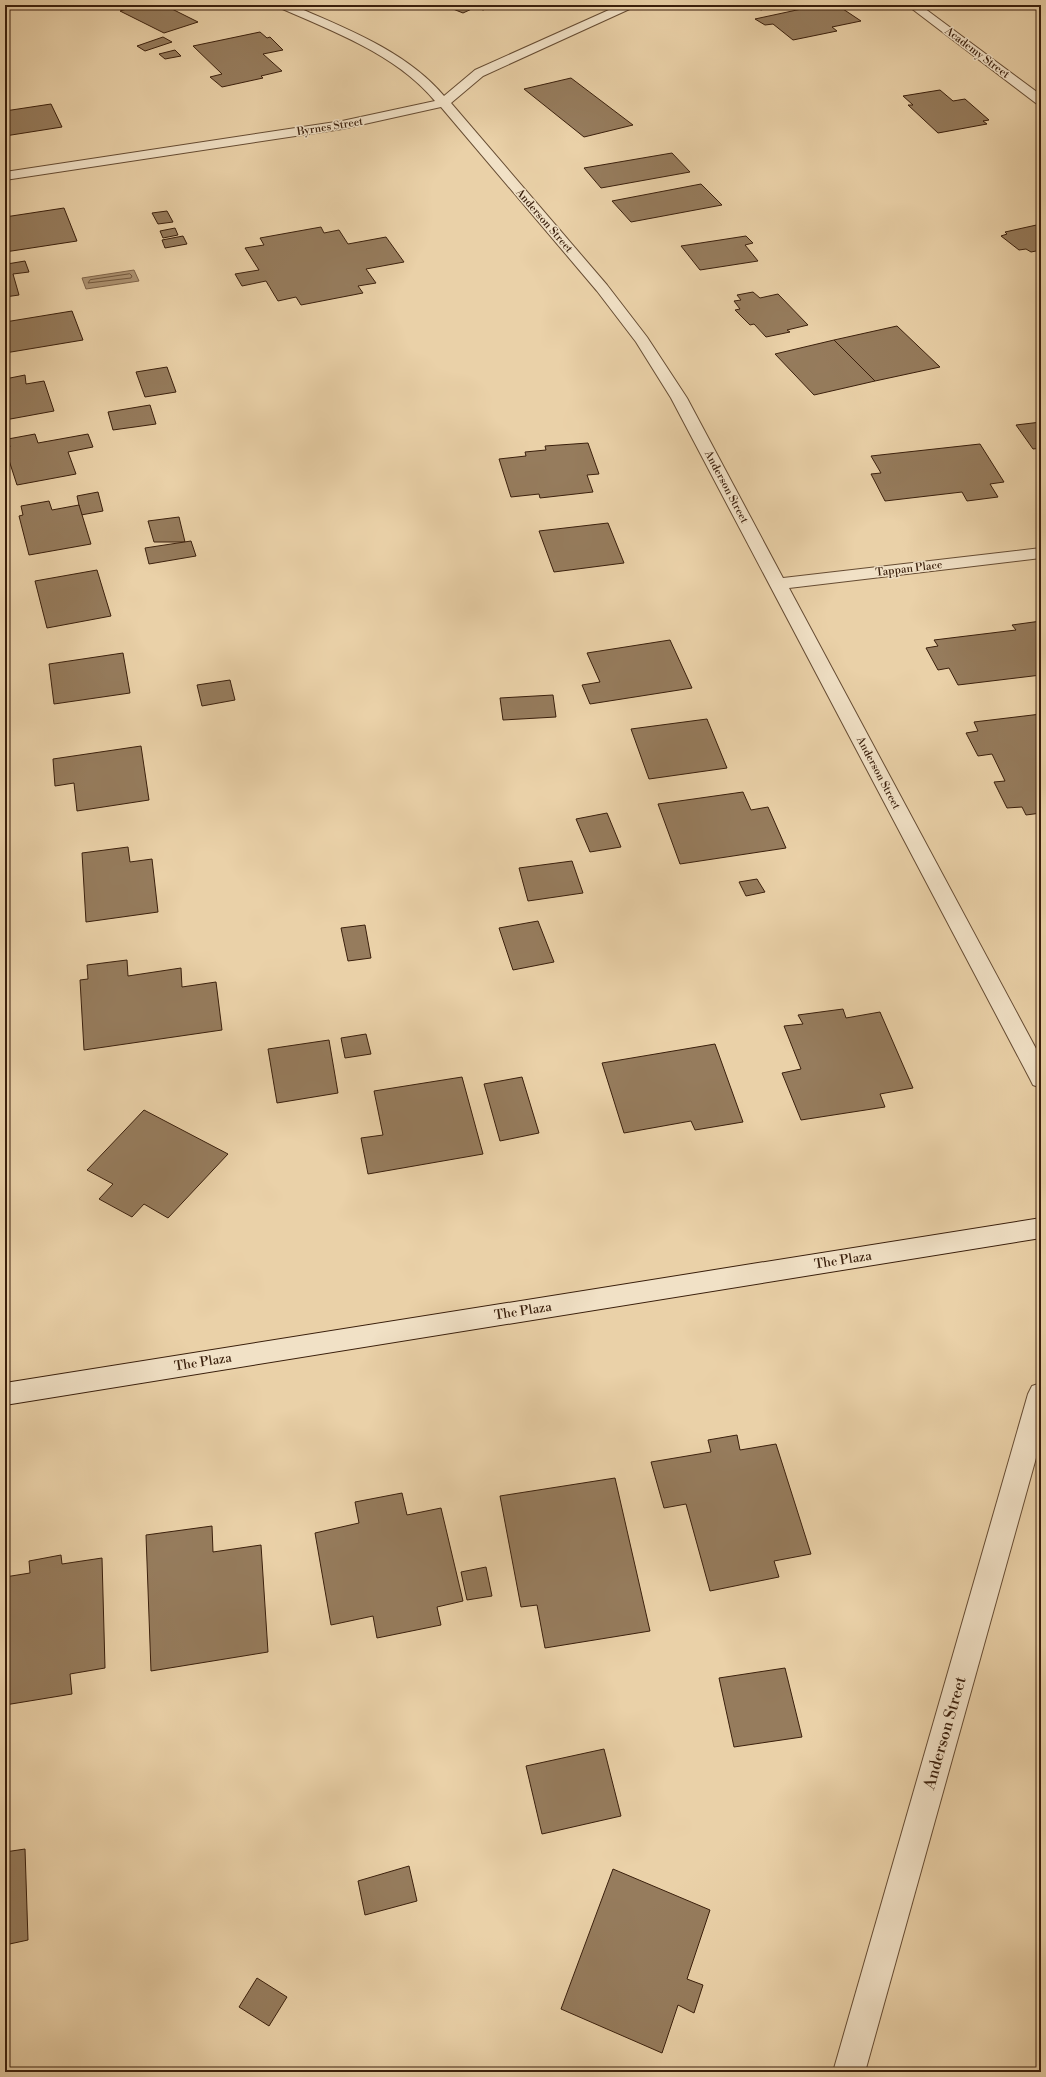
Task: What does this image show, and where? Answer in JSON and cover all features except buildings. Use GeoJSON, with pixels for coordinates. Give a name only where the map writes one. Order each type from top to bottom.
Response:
{"type":"FeatureCollection","features":[{"type":"Feature","properties":{"kind":"street","name":"Anderson Street"},"geometry":{"type":"LineString","coordinates":[[282,5],[347,34],[393,58],[425,83],[602,288],[642,340],[673,386],[1041,1079]]}},
{"type":"Feature","properties":{"kind":"street","name":"Byrnes Street"},"geometry":{"type":"LineString","coordinates":[[5,176],[342,125],[443,103],[479,73],[630,5]]}},
{"type":"Feature","properties":{"kind":"street","name":"Academy Street"},"geometry":{"type":"LineString","coordinates":[[913,5],[1041,101]]}},
{"type":"Feature","properties":{"kind":"street","name":"Tappan Place"},"geometry":{"type":"LineString","coordinates":[[778,584],[1041,553]]}},
{"type":"Feature","properties":{"kind":"street","name":"The Plaza"},"geometry":{"type":"LineString","coordinates":[[5,1394],[1041,1228]]}},
{"type":"Feature","properties":{"kind":"street","name":"Anderson Street"},"geometry":{"type":"LineString","coordinates":[[849,2072],[1041,1394]]}},
{"type":"Feature","properties":{"kind":"water"},"geometry":{"type":"Polygon","coordinates":[[[134,270],[139,281],[86,289],[82,278],[134,270]]]}}]}
